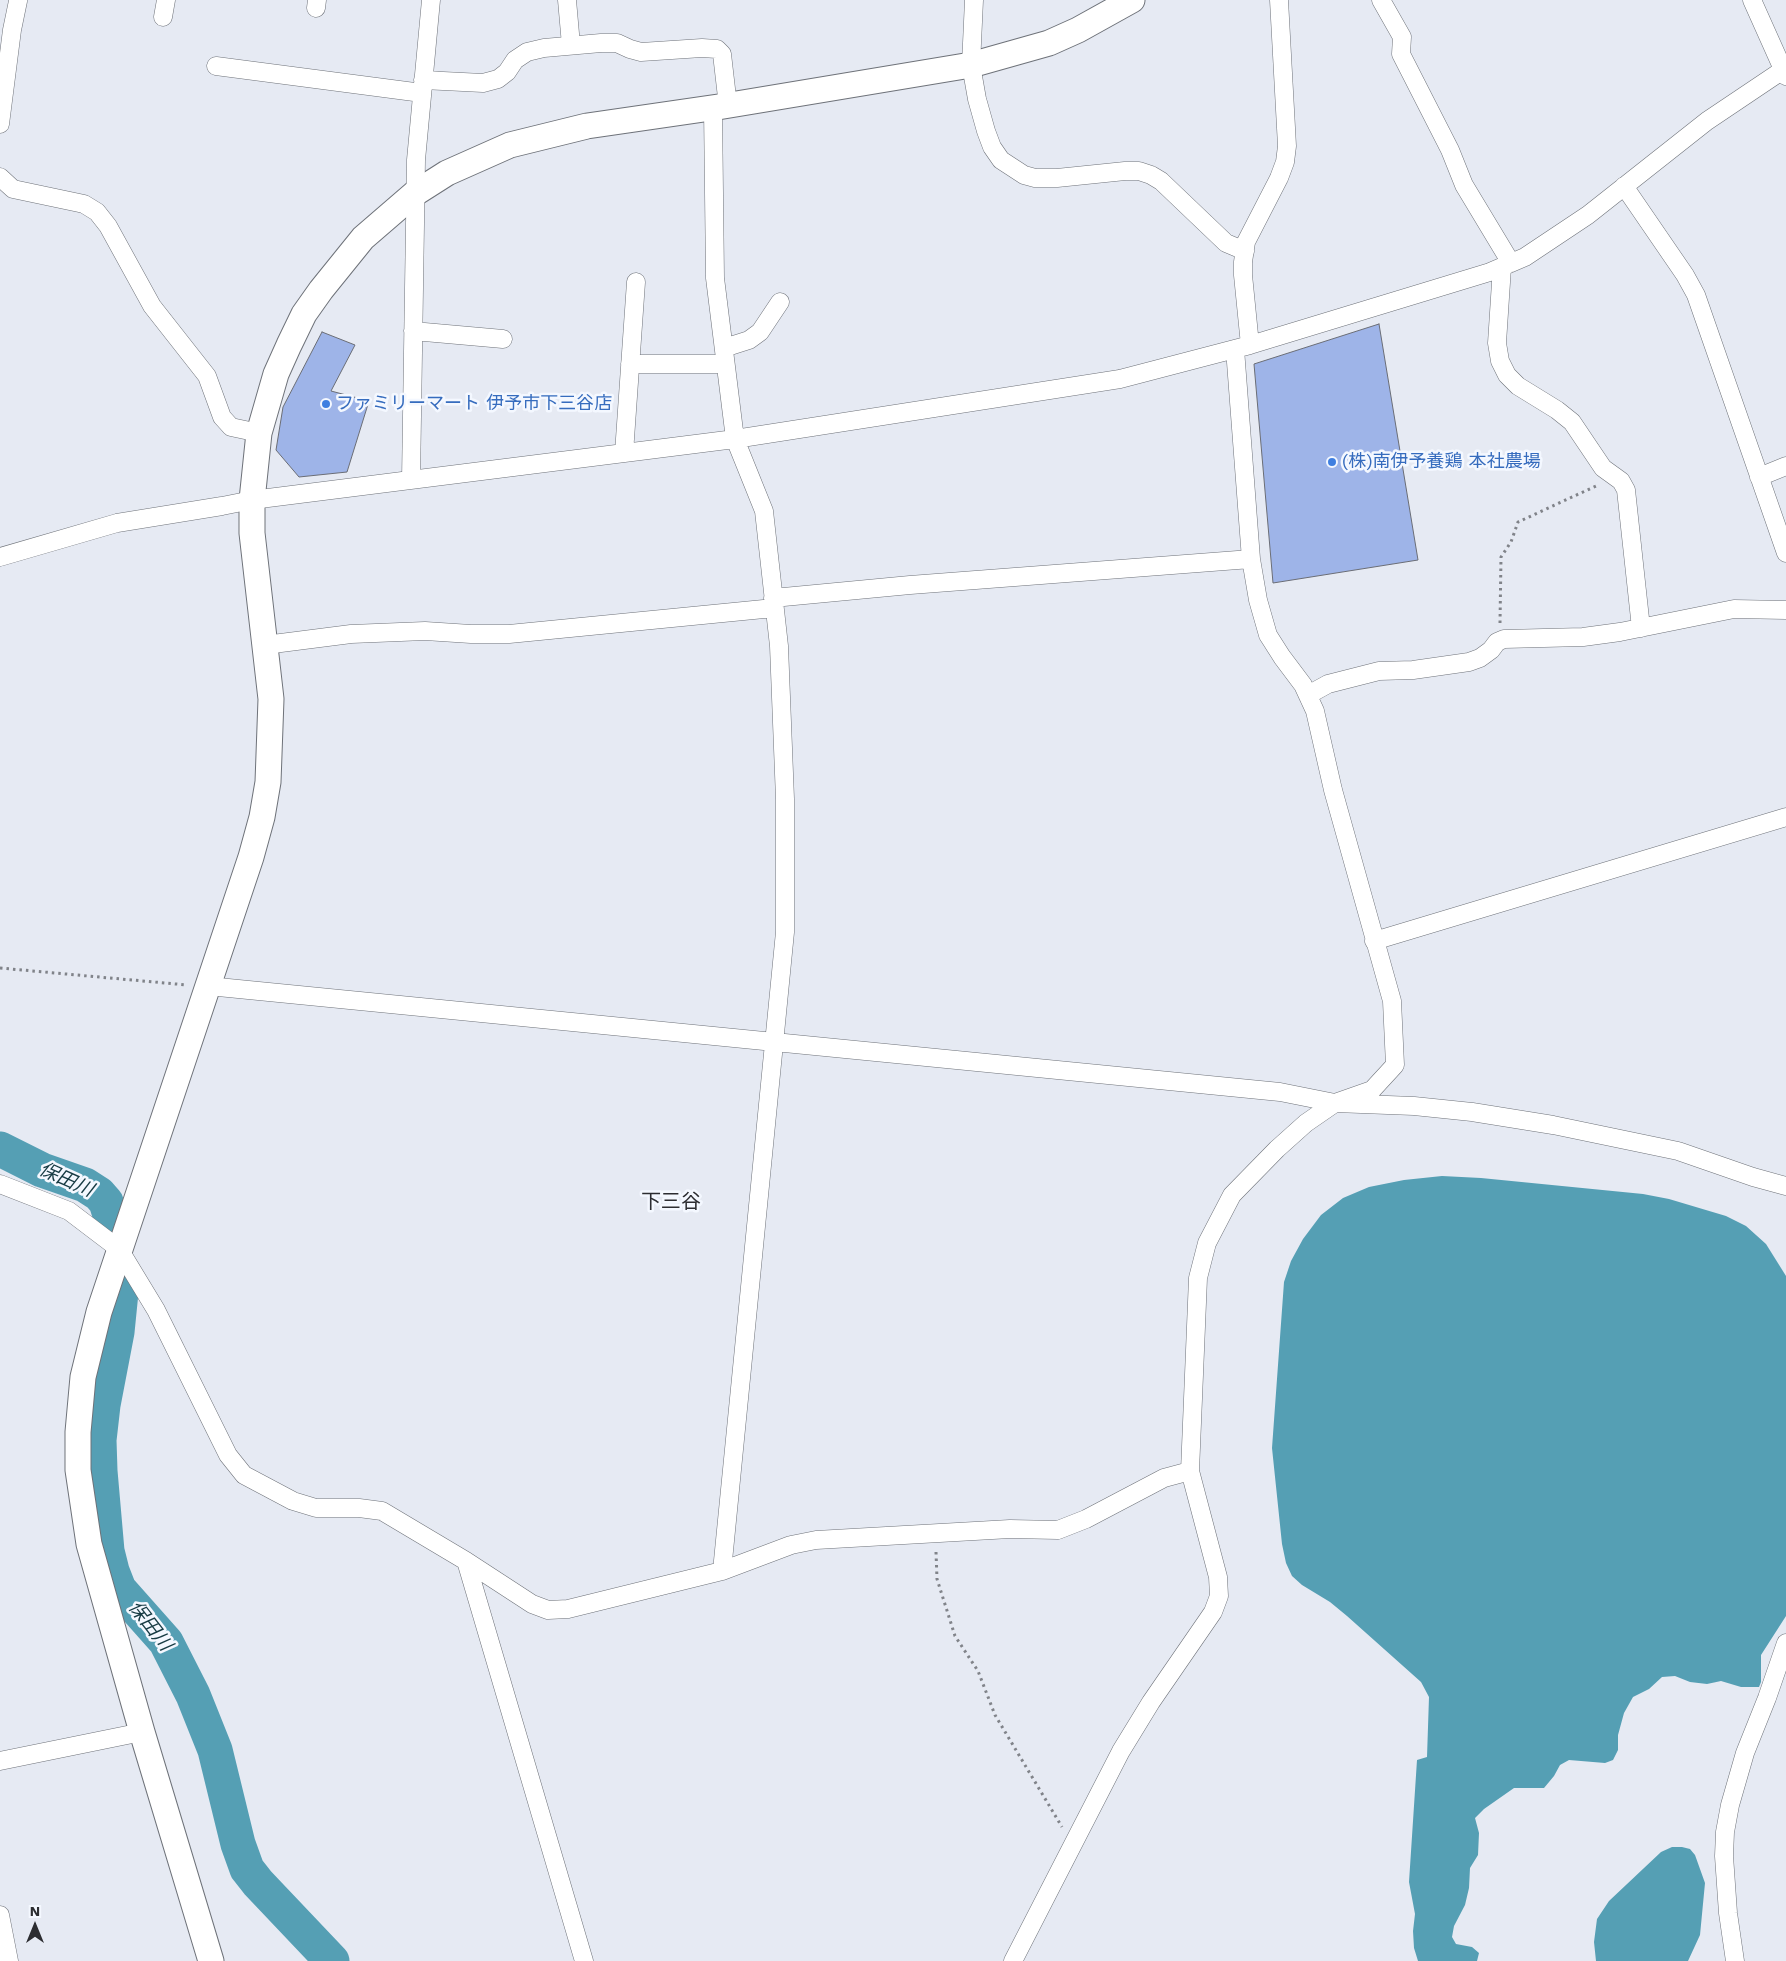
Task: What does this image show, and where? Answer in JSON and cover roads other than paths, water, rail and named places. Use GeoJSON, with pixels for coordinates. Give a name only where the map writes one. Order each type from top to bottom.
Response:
{"type":"FeatureCollection","features":[{"type":"Feature","properties":{"kind":"street"},"geometry":{"type":"LineString","coordinates":[[0,124],[17,0]]}},
{"type":"Feature","properties":{"kind":"street"},"geometry":{"type":"LineString","coordinates":[[163,17],[166,0]]}},
{"type":"Feature","properties":{"kind":"street"},"geometry":{"type":"LineString","coordinates":[[411,480],[414,194],[431,0]]}},
{"type":"Feature","properties":{"kind":"street"},"geometry":{"type":"LineString","coordinates":[[567,0],[570,45]]}},
{"type":"Feature","properties":{"kind":"street"},"geometry":{"type":"LineString","coordinates":[[974,0],[971,65],[977,99],[986,131],[992,147],[1001,160],[1024,175],[1034,178],[1057,178],[1125,172],[1139,172],[1151,175],[1161,181],[1226,243],[1245,251]]}},
{"type":"Feature","properties":{"kind":"street"},"geometry":{"type":"LineString","coordinates":[[210,1961],[89,1544],[78,1470],[78,1432],[82,1377],[99,1312],[208,986],[262,817],[268,782],[272,699],[252,533],[252,500],[259,433],[276,374],[310,306],[341,262],[363,238],[414,194],[447,173],[481,156],[536,137],[587,126],[721,107],[971,65],[1049,43],[1078,30],[1132,0]]}},
{"type":"Feature","properties":{"kind":"street"},"geometry":{"type":"LineString","coordinates":[[1013,1961],[1121,1751],[1151,1702],[1213,1612],[1219,1596],[1218,1578],[1190,1472],[1198,1278],[1207,1243],[1232,1195],[1277,1149],[1306,1123],[1335,1103],[1372,1090],[1395,1064],[1392,1001],[1333,790],[1315,711],[1308,695],[1268,635],[1258,600],[1251,559],[1243,347],[1243,275],[1246,242],[1279,178],[1287,146],[1279,0]]}},
{"type":"Feature","properties":{"kind":"street"},"geometry":{"type":"LineString","coordinates":[[1381,0],[1402,37],[1401,54],[1450,150],[1464,185],[1506,265],[1497,343],[1500,361],[1507,375],[1518,386],[1557,410],[1572,422],[1603,468],[1616,476],[1626,490],[1629,501],[1641,628]]}},
{"type":"Feature","properties":{"kind":"street"},"geometry":{"type":"LineString","coordinates":[[0,557],[116,523],[252,500],[735,439],[1120,379],[1243,347],[1447,286],[1525,257],[1559,235],[1708,121],[1785,72],[1752,0]]}},
{"type":"Feature","properties":{"kind":"street"},"geometry":{"type":"LineString","coordinates":[[216,66],[422,87],[482,83],[498,79],[507,72],[515,60],[527,52],[570,45],[617,43],[641,52],[702,48],[717,49],[722,54],[715,278],[735,439],[764,511],[779,646],[785,799],[785,932],[776,1043],[722,1571]]}},
{"type":"Feature","properties":{"kind":"street"},"geometry":{"type":"LineString","coordinates":[[1,180],[12,189],[84,204],[97,212],[108,226],[152,306],[207,376],[222,417],[232,427],[259,433]]}},
{"type":"Feature","properties":{"kind":"street"},"geometry":{"type":"LineString","coordinates":[[1624,186],[1685,275],[1696,295],[1786,553]]}},
{"type":"Feature","properties":{"kind":"street"},"geometry":{"type":"LineString","coordinates":[[624,453],[636,282]]}},
{"type":"Feature","properties":{"kind":"street"},"geometry":{"type":"LineString","coordinates":[[630,364],[725,356],[760,332],[780,302]]}},
{"type":"Feature","properties":{"kind":"street"},"geometry":{"type":"LineString","coordinates":[[413,331],[503,339]]}},
{"type":"Feature","properties":{"kind":"street"},"geometry":{"type":"LineString","coordinates":[[1759,477],[1786,466]]}},
{"type":"Feature","properties":{"kind":"street"},"geometry":{"type":"LineString","coordinates":[[265,645],[351,634],[425,631],[509,634],[910,585],[1251,559]]}},
{"type":"Feature","properties":{"kind":"street"},"geometry":{"type":"LineString","coordinates":[[1308,695],[1328,684],[1379,671],[1412,670],[1469,662],[1491,650],[1504,639],[1583,637],[1641,628],[1734,609],[1786,610]]}},
{"type":"Feature","properties":{"kind":"street"},"geometry":{"type":"LineString","coordinates":[[1374,941],[1786,816]]}},
{"type":"Feature","properties":{"kind":"street"},"geometry":{"type":"LineString","coordinates":[[208,986],[1280,1092],[1335,1103],[1414,1106],[1472,1112],[1553,1124],[1678,1151],[1753,1177],[1786,1186]]}},
{"type":"Feature","properties":{"kind":"street"},"geometry":{"type":"LineString","coordinates":[[0,1184],[69,1211],[119,1249],[156,1310],[228,1455],[244,1475],[293,1501],[316,1508],[360,1508],[382,1511],[466,1561],[532,1604],[548,1610],[568,1609],[722,1571],[791,1545],[816,1540],[1010,1529],[1058,1530],[1086,1519],[1164,1478],[1190,1472]]}},
{"type":"Feature","properties":{"kind":"street"},"geometry":{"type":"LineString","coordinates":[[466,1561],[584,1961]]}},
{"type":"Feature","properties":{"kind":"street"},"geometry":{"type":"LineString","coordinates":[[1735,1961],[1728,1913],[1724,1856],[1725,1832],[1745,1753],[1786,1643]]}},
{"type":"Feature","properties":{"kind":"street"},"geometry":{"type":"LineString","coordinates":[[0,1761],[142,1732]]}},
{"type":"Feature","properties":{"kind":"street"},"geometry":{"type":"LineString","coordinates":[[0,1915],[9,1961]]}},
{"type":"Feature","properties":{"kind":"water"},"geometry":{"type":"Polygon","coordinates":[[[1442,1176],[1643,1194],[1669,1199],[1726,1216],[1746,1226],[1766,1244],[1786,1276],[1786,1616],[1761,1655],[1761,1682],[1759,1687],[1741,1687],[1721,1681],[1707,1684],[1690,1682],[1675,1676],[1662,1677],[1649,1689],[1633,1697],[1624,1713],[1618,1735],[1618,1750],[1613,1760],[1605,1763],[1569,1760],[1560,1765],[1544,1788],[1514,1788],[1484,1809],[1475,1818],[1479,1833],[1478,1855],[1470,1868],[1469,1888],[1465,1905],[1454,1926],[1452,1937],[1456,1944],[1472,1947],[1479,1953],[1477,1961],[1418,1961],[1414,1948],[1415,1914],[1409,1882],[1417,1760],[1427,1757],[1429,1697],[1421,1682],[1347,1616],[1292,1576],[1286,1563],[1282,1544],[1272,1448],[1284,1282],[1291,1261],[1303,1239],[1321,1215],[1343,1198],[1369,1187],[1404,1180],[1442,1176]]]}},
{"type":"Feature","properties":{"kind":"water"},"geometry":{"type":"Polygon","coordinates":[[[1672,1847],[1690,1849],[1695,1855],[1705,1883],[1700,1935],[1688,1961],[1596,1961],[1594,1942],[1597,1919],[1609,1901],[1661,1852],[1672,1847]]]}},
{"type":"Feature","properties":{"kind":"waterway","name":"保田川"},"geometry":{"type":"LineString","coordinates":[[0,1149],[42,1170],[85,1185],[99,1194],[106,1202],[114,1228]]}},
{"type":"Feature","properties":{"kind":"waterway","name":"保田川"},"geometry":{"type":"LineString","coordinates":[[122,1282],[117,1332],[103,1405],[99,1440],[107,1551],[112,1571],[119,1589],[166,1642],[193,1695],[215,1750],[238,1844],[247,1869],[332,1961]]}},
{"type":"Feature","properties":{"kind":"place","name":"ファミリーマート 伊予市下三谷店"},"geometry":{"type":"Point","coordinates":[326,404]}},
{"type":"Feature","properties":{"kind":"place","name":"(株)南伊予養鶏 本社農場"},"geometry":{"type":"Point","coordinates":[1332,462]}},
{"type":"Feature","properties":{"kind":"district","name":"下三谷"},"geometry":{"type":"Point","coordinates":[671,1202]}}]}
